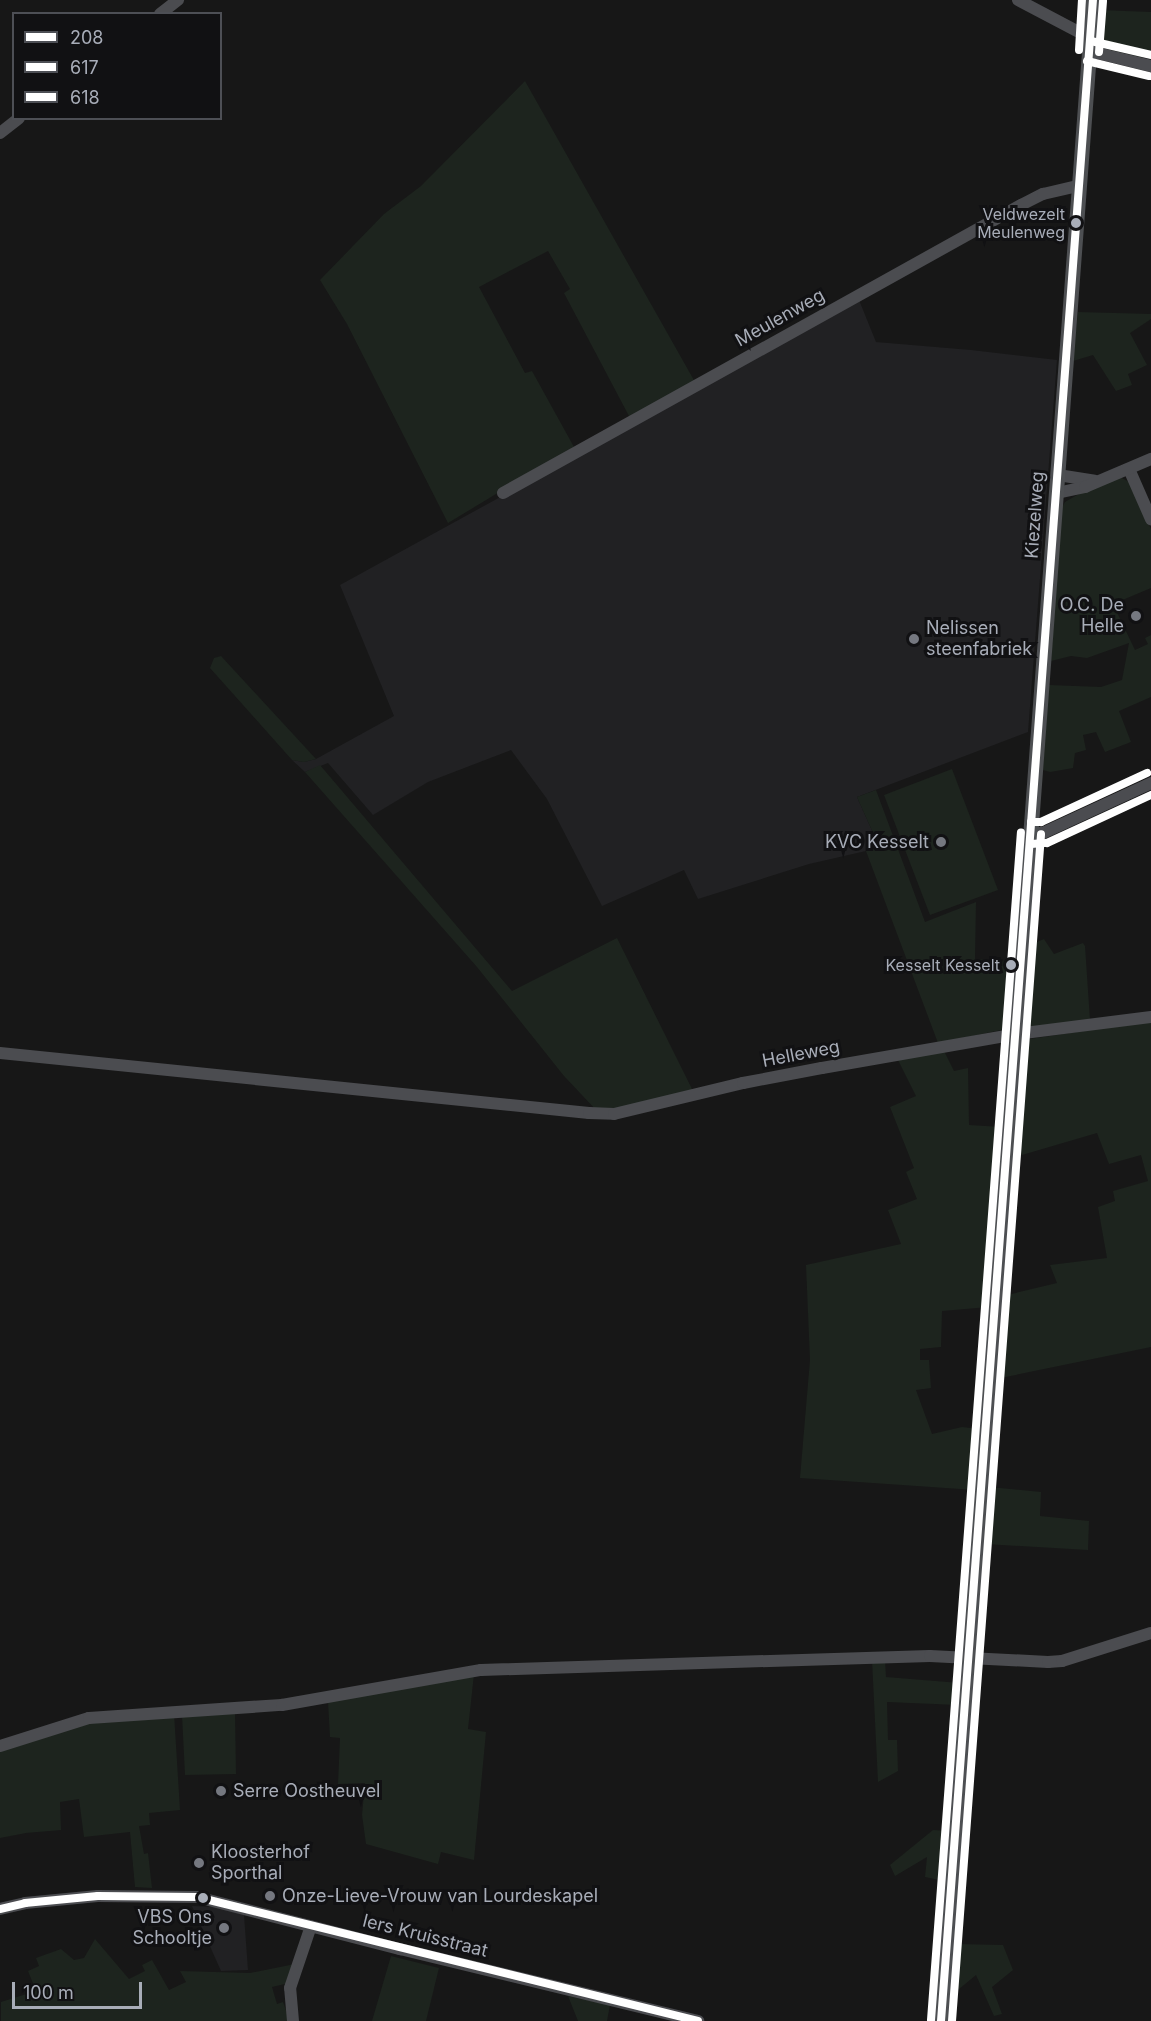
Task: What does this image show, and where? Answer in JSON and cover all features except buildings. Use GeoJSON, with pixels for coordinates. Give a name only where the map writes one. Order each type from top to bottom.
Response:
{"type":"FeatureCollection","features":[{"type":"Feature","properties":{"kind":"main road","name":"Kiezelweg"},"geometry":{"type":"LineString","coordinates":[[941,2021],[1093,0]]}},
{"type":"Feature","properties":{"kind":"street"},"geometry":{"type":"LineString","coordinates":[[163,12],[178,0]]}},
{"type":"Feature","properties":{"kind":"street"},"geometry":{"type":"LineString","coordinates":[[1018,0],[1090,44],[1151,66]]}},
{"type":"Feature","properties":{"kind":"street"},"geometry":{"type":"LineString","coordinates":[[0,133],[16,120]]}},
{"type":"Feature","properties":{"kind":"street","name":"Meulenweg"},"geometry":{"type":"LineString","coordinates":[[502,494],[1021,205],[1043,194],[1079,186]]}},
{"type":"Feature","properties":{"kind":"street"},"geometry":{"type":"LineString","coordinates":[[1056,493],[1085,487],[1151,459]]}},
{"type":"Feature","properties":{"kind":"street"},"geometry":{"type":"LineString","coordinates":[[1129,469],[1151,519]]}},
{"type":"Feature","properties":{"kind":"street"},"geometry":{"type":"LineString","coordinates":[[1058,475],[1095,481]]}},
{"type":"Feature","properties":{"kind":"street"},"geometry":{"type":"LineString","coordinates":[[1030,833],[1043,833],[1151,783]]}},
{"type":"Feature","properties":{"kind":"street","name":"Helleweg"},"geometry":{"type":"LineString","coordinates":[[0,1053],[595,1113],[634,1111],[743,1083],[1016,1034],[1151,1017]]}},
{"type":"Feature","properties":{"kind":"street"},"geometry":{"type":"LineString","coordinates":[[0,1746],[89,1718],[282,1705],[481,1670],[969,1657],[1032,1662],[1062,1661],[1151,1634]]}},
{"type":"Feature","properties":{"kind":"street","name":"Iers Kruisstraat"},"geometry":{"type":"LineString","coordinates":[[0,1909],[98,1896],[197,1897],[698,2021]]}},
{"type":"Feature","properties":{"kind":"street"},"geometry":{"type":"LineString","coordinates":[[293,2021],[290,1988],[311,1926]]}},
{"type":"Feature","properties":{"kind":"shaded area"},"geometry":{"type":"Polygon","coordinates":[[[1100,10],[1151,12],[1151,52],[1141,58],[1096,46],[1100,10]]]}},
{"type":"Feature","properties":{"kind":"shaded area"},"geometry":{"type":"Polygon","coordinates":[[[525,81],[695,382],[630,418],[564,293],[570,289],[548,251],[479,287],[525,373],[532,371],[574,447],[448,523],[347,324],[320,280],[384,214],[421,186],[525,81]]]}},
{"type":"Feature","properties":{"kind":"shaded area"},"geometry":{"type":"Polygon","coordinates":[[[859,300],[876,342],[1057,360],[1028,732],[857,797],[878,844],[866,851],[809,864],[698,899],[684,870],[602,906],[547,799],[511,750],[428,782],[373,815],[328,763],[305,772],[292,760],[304,762],[316,759],[394,716],[340,585],[859,300]]]}},
{"type":"Feature","properties":{"kind":"shaded area"},"geometry":{"type":"Polygon","coordinates":[[[1078,312],[1151,314],[1151,319],[1130,333],[1147,365],[1128,374],[1132,385],[1116,391],[1093,355],[1073,361],[1078,312]]]}},
{"type":"Feature","properties":{"kind":"shaded area"},"geometry":{"type":"Polygon","coordinates":[[[1120,477],[1129,482],[1151,529],[1151,588],[1113,604],[1135,650],[1148,644],[1145,638],[1151,635],[1151,697],[1119,711],[1131,742],[1105,752],[1096,732],[1083,735],[1086,750],[1075,753],[1073,768],[1050,772],[1043,770],[1049,685],[1101,687],[1122,680],[1129,643],[1087,658],[1071,656],[1051,661],[1062,507],[1065,502],[1077,495],[1120,477]]]}},
{"type":"Feature","properties":{"kind":"shaded area"},"geometry":{"type":"Polygon","coordinates":[[[221,656],[316,759],[304,762],[292,760],[210,668],[214,658],[221,656]]]}},
{"type":"Feature","properties":{"kind":"shaded area"},"geometry":{"type":"Polygon","coordinates":[[[320,765],[512,991],[617,938],[693,1091],[628,1109],[597,1111],[564,1076],[477,967],[305,772],[320,765]]]}},
{"type":"Feature","properties":{"kind":"shaded area","name":"KVC Kesselt"},"geometry":{"type":"Polygon","coordinates":[[[952,769],[998,890],[930,915],[884,795],[952,769]]]}},
{"type":"Feature","properties":{"kind":"shaded area"},"geometry":{"type":"Polygon","coordinates":[[[876,790],[925,922],[976,902],[975,959],[1011,962],[1006,1029],[938,1043],[866,851],[878,844],[857,797],[876,790]]]}},
{"type":"Feature","properties":{"kind":"shaded area"},"geometry":{"type":"Polygon","coordinates":[[[1044,939],[1054,954],[1083,943],[1085,946],[1090,1020],[1028,1028],[1024,1024],[1030,945],[1044,939]]]}},
{"type":"Feature","properties":{"kind":"shaded area"},"geometry":{"type":"Polygon","coordinates":[[[1151,1021],[1151,1347],[996,1379],[1003,1296],[1057,1283],[1050,1265],[1107,1258],[1098,1207],[1115,1201],[1113,1191],[1148,1181],[1141,1155],[1109,1164],[1097,1133],[1015,1157],[1023,1040],[1151,1021]]]}},
{"type":"Feature","properties":{"kind":"shaded area"},"geometry":{"type":"Polygon","coordinates":[[[943,1049],[954,1071],[968,1068],[969,1125],[1002,1127],[988,1307],[942,1311],[941,1347],[920,1349],[920,1360],[929,1360],[931,1388],[916,1390],[932,1434],[962,1427],[979,1429],[975,1490],[800,1478],[810,1360],[806,1265],[901,1244],[888,1210],[917,1199],[906,1172],[914,1168],[890,1107],[916,1096],[897,1058],[943,1049]]]}},
{"type":"Feature","properties":{"kind":"shaded area"},"geometry":{"type":"Polygon","coordinates":[[[989,1487],[1041,1492],[1040,1516],[1089,1521],[1088,1550],[985,1544],[989,1487]]]}},
{"type":"Feature","properties":{"kind":"shaded area"},"geometry":{"type":"Polygon","coordinates":[[[872,1660],[885,1660],[886,1677],[960,1683],[958,1705],[887,1702],[888,1740],[897,1740],[898,1771],[878,1782],[872,1660]]]}},
{"type":"Feature","properties":{"kind":"shaded area"},"geometry":{"type":"Polygon","coordinates":[[[474,1674],[468,1729],[486,1732],[474,1860],[441,1852],[438,1864],[366,1844],[362,1815],[365,1783],[338,1784],[340,1738],[330,1737],[328,1702],[474,1674]]]}},
{"type":"Feature","properties":{"kind":"shaded area"},"geometry":{"type":"Polygon","coordinates":[[[174,1713],[180,1810],[149,1813],[150,1825],[139,1826],[144,1854],[148,1853],[152,1888],[135,1887],[130,1832],[84,1837],[79,1799],[60,1802],[61,1830],[0,1838],[0,1750],[84,1723],[174,1713]]]}},
{"type":"Feature","properties":{"kind":"shaded area"},"geometry":{"type":"Polygon","coordinates":[[[235,1713],[236,1774],[185,1775],[182,1715],[235,1713]]]}},
{"type":"Feature","properties":{"kind":"shaded area"},"geometry":{"type":"Polygon","coordinates":[[[933,1830],[949,1831],[944,1881],[925,1877],[927,1857],[895,1876],[890,1865],[933,1830]]]}},
{"type":"Feature","properties":{"kind":"shaded area","name":"VBS Ons Schooltje"},"geometry":{"type":"Polygon","coordinates":[[[192,1906],[216,1907],[244,1915],[248,1970],[221,1971],[192,1906]]]}},
{"type":"Feature","properties":{"kind":"shaded area"},"geometry":{"type":"Polygon","coordinates":[[[95,1939],[129,1979],[145,1971],[142,1965],[152,1960],[169,1990],[186,1982],[180,1971],[250,1973],[295,1964],[289,1983],[272,1987],[277,2004],[283,2002],[290,2021],[1,2021],[1,2002],[36,1991],[28,1971],[39,1966],[36,1958],[61,1949],[74,1960],[84,1958],[95,1939]]]}},
{"type":"Feature","properties":{"kind":"shaded area"},"geometry":{"type":"Polygon","coordinates":[[[957,1944],[1003,1945],[1013,1970],[992,1987],[1002,2014],[994,2016],[976,1975],[953,1994],[957,1944]]]}},
{"type":"Feature","properties":{"kind":"shaded area"},"geometry":{"type":"Polygon","coordinates":[[[391,1956],[439,1968],[426,2021],[372,2021],[391,1956]]]}},
{"type":"Feature","properties":{"kind":"shaded area"},"geometry":{"type":"Polygon","coordinates":[[[568,1996],[610,2005],[607,2021],[578,2021],[568,1996]]]}},
{"type":"Feature","properties":{"kind":"transit line","name":"618"},"geometry":{"type":"LineString","coordinates":[[1079,50],[1082,0]]}},
{"type":"Feature","properties":{"kind":"transit line","name":"208"},"geometry":{"type":"LineString","coordinates":[[941,2021],[1093,0]]}},
{"type":"Feature","properties":{"kind":"transit line","name":"617"},"geometry":{"type":"LineString","coordinates":[[1099,52],[1103,1]]}},
{"type":"Feature","properties":{"kind":"transit line","name":"618"},"geometry":{"type":"LineString","coordinates":[[1091,41],[1151,55]]}},
{"type":"Feature","properties":{"kind":"transit line","name":"617"},"geometry":{"type":"LineString","coordinates":[[1087,61],[1149,76]]}},
{"type":"Feature","properties":{"kind":"transit line","name":"618"},"geometry":{"type":"LineString","coordinates":[[1031,822],[1041,822],[1147,773]]}},
{"type":"Feature","properties":{"kind":"transit line","name":"617"},"geometry":{"type":"LineString","coordinates":[[1031,844],[1047,843],[1151,795]]}},
{"type":"Feature","properties":{"kind":"transit line","name":"618"},"geometry":{"type":"LineString","coordinates":[[931,2020],[1021,832]]}},
{"type":"Feature","properties":{"kind":"transit line","name":"617"},"geometry":{"type":"LineString","coordinates":[[952,2021],[1041,834]]}},
{"type":"Feature","properties":{"kind":"transit line"},"geometry":{"type":"LineString","coordinates":[[0,1909],[25,1903],[98,1896],[197,1897],[698,2021]]}},
{"type":"Feature","properties":{"kind":"place","name":"Veldwezelt Meulenweg"},"geometry":{"type":"Point","coordinates":[1076,223]}},
{"type":"Feature","properties":{"kind":"place","name":"O.C. De Helle"},"geometry":{"type":"Point","coordinates":[1136,616]}},
{"type":"Feature","properties":{"kind":"place","name":"Nelissen steenfabriek"},"geometry":{"type":"Point","coordinates":[914,639]}},
{"type":"Feature","properties":{"kind":"place","name":"KVC Kesselt"},"geometry":{"type":"Point","coordinates":[941,842]}},
{"type":"Feature","properties":{"kind":"place","name":"Kesselt Kesselt"},"geometry":{"type":"Point","coordinates":[1011,965]}},
{"type":"Feature","properties":{"kind":"place","name":"Serre Oostheuvel"},"geometry":{"type":"Point","coordinates":[221,1791]}},
{"type":"Feature","properties":{"kind":"place","name":"Kloosterhof Sporthal"},"geometry":{"type":"Point","coordinates":[199,1863]}},
{"type":"Feature","properties":{"kind":"place","name":"Onze-Lieve-Vrouw van Lourdeskapel"},"geometry":{"type":"Point","coordinates":[270,1896]}},
{"type":"Feature","properties":{"kind":"place","name":"VBS Ons Schooltje"},"geometry":{"type":"Point","coordinates":[224,1928]}}]}
